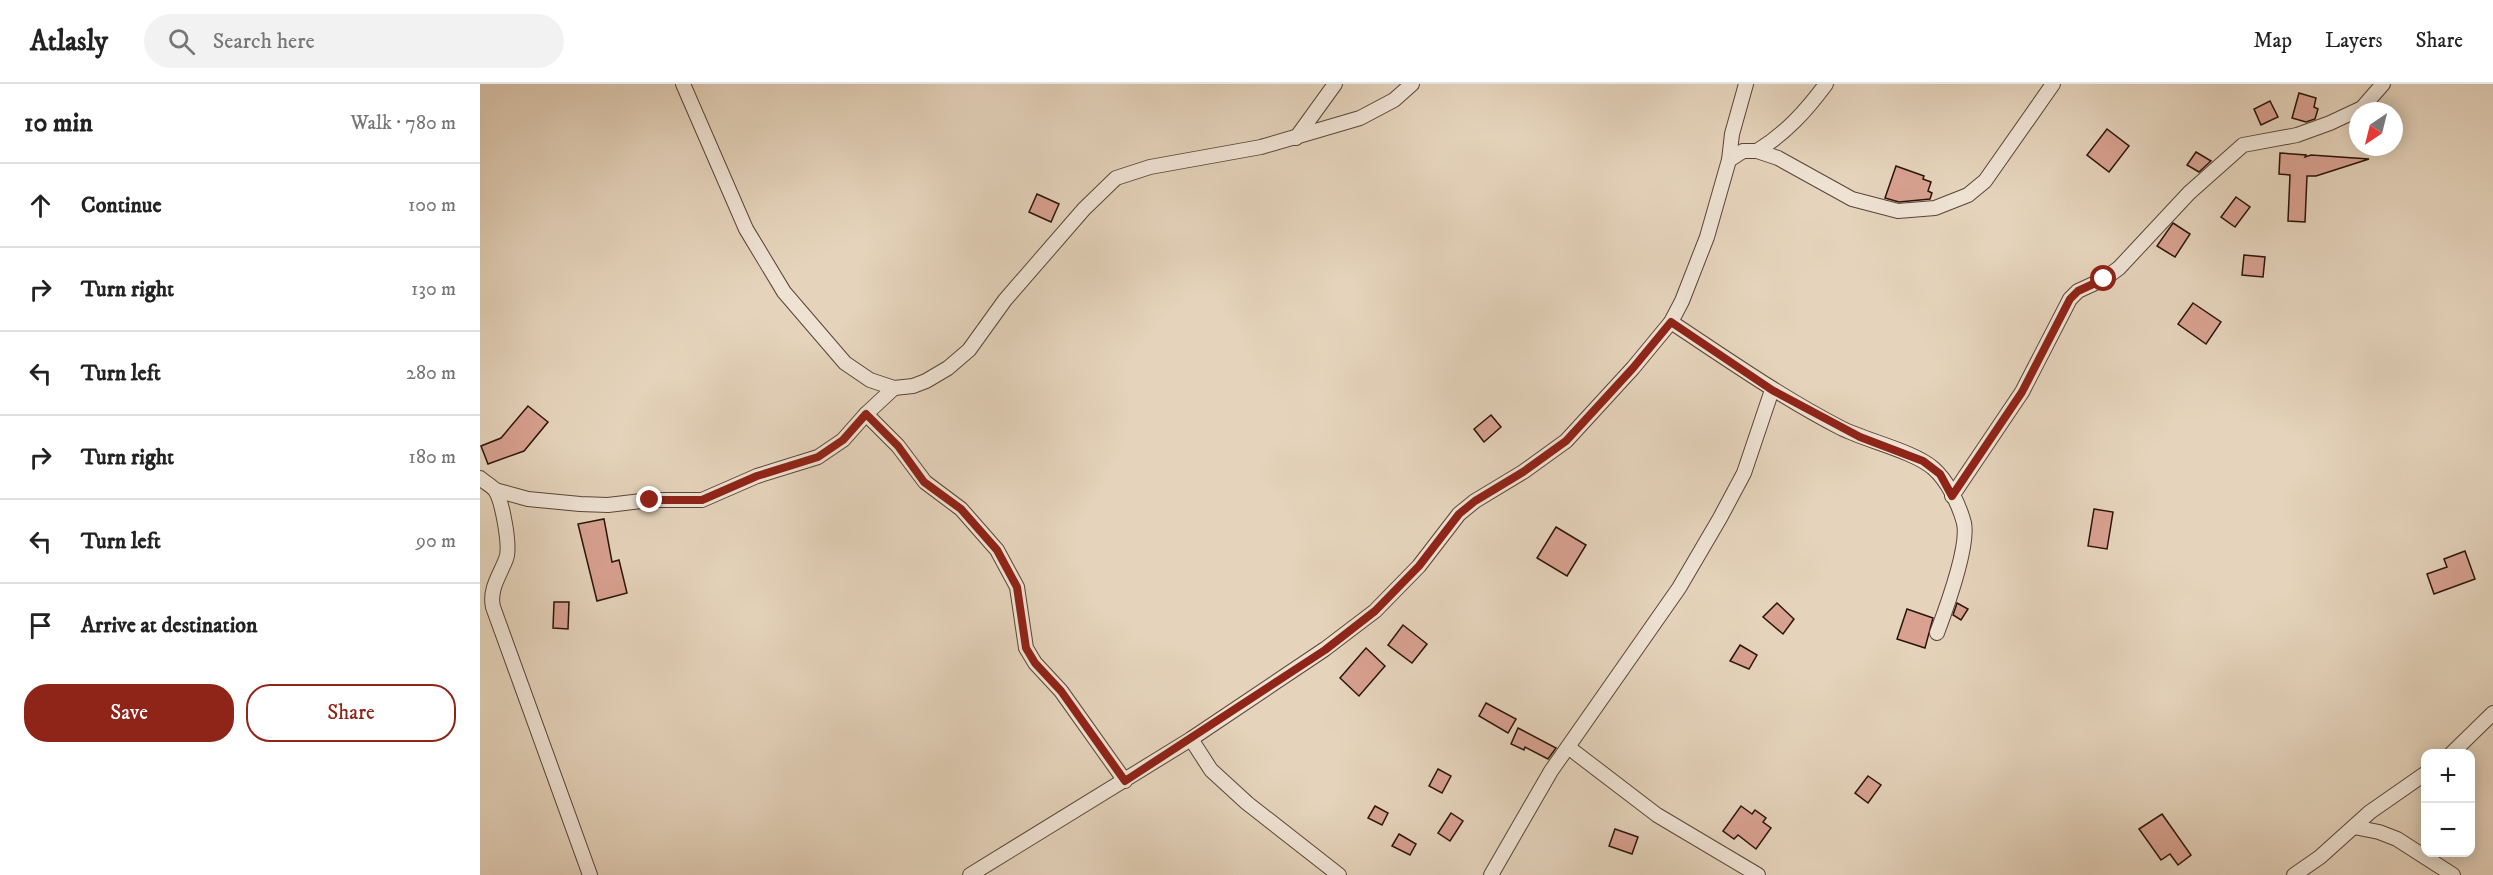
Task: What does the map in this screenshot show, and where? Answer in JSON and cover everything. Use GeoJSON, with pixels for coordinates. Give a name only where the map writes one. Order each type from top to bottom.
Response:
{"type":"FeatureCollection","features":[{"type":"Feature","properties":{"kind":"street"},"geometry":{"type":"LineString","coordinates":[[683,84],[746,229],[784,292],[845,363],[870,380],[894,388],[913,386],[926,381],[948,368],[969,350],[1005,300],[1084,209],[1116,178],[1150,167],[1261,147],[1360,118],[1394,100],[1412,84]]}},
{"type":"Feature","properties":{"kind":"street"},"geometry":{"type":"LineString","coordinates":[[1296,138],[1335,84]]}},
{"type":"Feature","properties":{"kind":"street"},"geometry":{"type":"LineString","coordinates":[[970,875],[1125,781],[1325,650],[1375,611],[1419,566],[1459,514],[1566,441],[1633,368],[1671,322],[1707,237],[1729,160],[1732,134],[1746,84]]}},
{"type":"Feature","properties":{"kind":"street"},"geometry":{"type":"LineString","coordinates":[[1757,151],[1781,135],[1799,118],[1826,84]]}},
{"type":"Feature","properties":{"kind":"street"},"geometry":{"type":"LineString","coordinates":[[1729,160],[1743,151],[1757,151],[1778,158],[1852,199],[1898,211],[1935,208],[1968,195],[1985,182],[2053,84]]}},
{"type":"Feature","properties":{"kind":"street"},"geometry":{"type":"LineString","coordinates":[[1952,496],[2022,392],[2070,299],[2078,291],[2104,279],[2118,268],[2189,193],[2243,145],[2297,135],[2330,123],[2362,108],[2382,84]]}},
{"type":"Feature","properties":{"kind":"street"},"geometry":{"type":"LineString","coordinates":[[1671,322],[1772,390],[1860,437],[1923,461],[1940,474],[1960,511],[1964,526],[1951,594],[1937,633]]}},
{"type":"Feature","properties":{"kind":"street"},"geometry":{"type":"LineString","coordinates":[[480,478],[495,490],[528,499],[589,504],[702,500],[757,476],[818,457],[843,440],[894,388]]}},
{"type":"Feature","properties":{"kind":"street"},"geometry":{"type":"LineString","coordinates":[[1491,875],[1551,771],[1679,588],[1720,518],[1744,473],[1772,390]]}},
{"type":"Feature","properties":{"kind":"street"},"geometry":{"type":"LineString","coordinates":[[866,414],[898,446],[924,482],[961,509],[997,550],[1017,587],[1026,648],[1035,663],[1061,691],[1125,781]]}},
{"type":"Feature","properties":{"kind":"street"},"geometry":{"type":"LineString","coordinates":[[495,490],[509,541],[507,556],[491,599],[590,875]]}},
{"type":"Feature","properties":{"kind":"street"},"geometry":{"type":"LineString","coordinates":[[2455,749],[2493,713]]}},
{"type":"Feature","properties":{"kind":"street"},"geometry":{"type":"LineString","coordinates":[[1191,739],[1211,770],[1247,803],[1339,875]]}},
{"type":"Feature","properties":{"kind":"street"},"geometry":{"type":"LineString","coordinates":[[1568,747],[1657,815],[1758,875]]}},
{"type":"Feature","properties":{"kind":"street"},"geometry":{"type":"LineString","coordinates":[[2294,875],[2320,857],[2370,812],[2421,776]]}},
{"type":"Feature","properties":{"kind":"street"},"geometry":{"type":"LineString","coordinates":[[2354,827],[2379,832],[2397,839],[2453,875]]}},
{"type":"Feature","properties":{"kind":"building"},"geometry":{"type":"Polygon","coordinates":[[[2299,93],[2316,98],[2314,107],[2318,109],[2315,119],[2306,122],[2292,118],[2299,93]]]}},
{"type":"Feature","properties":{"kind":"building"},"geometry":{"type":"Polygon","coordinates":[[[2270,101],[2278,117],[2261,125],[2254,109],[2270,101]]]}},
{"type":"Feature","properties":{"kind":"building"},"geometry":{"type":"Polygon","coordinates":[[[2107,129],[2129,146],[2109,172],[2087,155],[2107,129]]]}},
{"type":"Feature","properties":{"kind":"building"},"geometry":{"type":"Polygon","coordinates":[[[2196,152],[2211,161],[2199,172],[2187,165],[2196,152]]]}},
{"type":"Feature","properties":{"kind":"building"},"geometry":{"type":"Polygon","coordinates":[[[2280,153],[2306,155],[2305,157],[2311,155],[2369,159],[2316,176],[2307,176],[2305,222],[2288,221],[2290,175],[2279,174],[2280,153]]]}},
{"type":"Feature","properties":{"kind":"building"},"geometry":{"type":"Polygon","coordinates":[[[1896,166],[1924,176],[1923,179],[1931,182],[1928,191],[1932,193],[1930,199],[1899,202],[1885,198],[1896,166]]]}},
{"type":"Feature","properties":{"kind":"building"},"geometry":{"type":"Polygon","coordinates":[[[1037,194],[1059,204],[1051,222],[1029,212],[1037,194]]]}},
{"type":"Feature","properties":{"kind":"building"},"geometry":{"type":"Polygon","coordinates":[[[2236,197],[2250,207],[2235,227],[2221,217],[2236,197]]]}},
{"type":"Feature","properties":{"kind":"building"},"geometry":{"type":"Polygon","coordinates":[[[2173,223],[2190,234],[2175,257],[2157,246],[2173,223]]]}},
{"type":"Feature","properties":{"kind":"building"},"geometry":{"type":"Polygon","coordinates":[[[2244,255],[2265,257],[2263,277],[2242,275],[2244,255]]]}},
{"type":"Feature","properties":{"kind":"building"},"geometry":{"type":"Polygon","coordinates":[[[2193,303],[2221,322],[2206,344],[2178,324],[2193,303]]]}},
{"type":"Feature","properties":{"kind":"building"},"geometry":{"type":"Polygon","coordinates":[[[528,406],[548,422],[524,451],[488,464],[481,446],[501,438],[528,406]]]}},
{"type":"Feature","properties":{"kind":"building"},"geometry":{"type":"Polygon","coordinates":[[[1491,415],[1501,427],[1484,442],[1474,429],[1491,415]]]}},
{"type":"Feature","properties":{"kind":"building"},"geometry":{"type":"Polygon","coordinates":[[[2094,509],[2113,512],[2107,549],[2088,546],[2094,509]]]}},
{"type":"Feature","properties":{"kind":"building"},"geometry":{"type":"Polygon","coordinates":[[[604,519],[612,562],[619,560],[627,593],[597,601],[578,524],[604,519]]]}},
{"type":"Feature","properties":{"kind":"building"},"geometry":{"type":"Polygon","coordinates":[[[1556,527],[1586,545],[1567,576],[1537,558],[1556,527]]]}},
{"type":"Feature","properties":{"kind":"building"},"geometry":{"type":"Polygon","coordinates":[[[2465,551],[2475,579],[2434,594],[2427,574],[2447,567],[2444,559],[2465,551]]]}},
{"type":"Feature","properties":{"kind":"building"},"geometry":{"type":"Polygon","coordinates":[[[554,602],[569,602],[568,629],[553,628],[554,602]]]}},
{"type":"Feature","properties":{"kind":"building"},"geometry":{"type":"Polygon","coordinates":[[[1777,603],[1794,619],[1783,634],[1763,617],[1777,603]]]}},
{"type":"Feature","properties":{"kind":"building"},"geometry":{"type":"Polygon","coordinates":[[[1957,603],[1968,609],[1961,620],[1953,615],[1957,603]]]}},
{"type":"Feature","properties":{"kind":"building"},"geometry":{"type":"Polygon","coordinates":[[[1907,609],[1933,618],[1925,648],[1897,639],[1907,609]]]}},
{"type":"Feature","properties":{"kind":"building"},"geometry":{"type":"Polygon","coordinates":[[[1403,625],[1427,644],[1412,663],[1388,645],[1403,625]]]}},
{"type":"Feature","properties":{"kind":"building"},"geometry":{"type":"Polygon","coordinates":[[[1740,645],[1757,655],[1749,669],[1730,661],[1740,645]]]}},
{"type":"Feature","properties":{"kind":"building"},"geometry":{"type":"Polygon","coordinates":[[[1366,648],[1385,666],[1359,696],[1340,678],[1366,648]]]}},
{"type":"Feature","properties":{"kind":"building"},"geometry":{"type":"Polygon","coordinates":[[[1486,703],[1516,719],[1508,733],[1479,716],[1486,703]]]}},
{"type":"Feature","properties":{"kind":"building"},"geometry":{"type":"Polygon","coordinates":[[[1518,728],[1556,748],[1548,759],[1525,747],[1524,750],[1511,744],[1518,728]]]}},
{"type":"Feature","properties":{"kind":"building"},"geometry":{"type":"Polygon","coordinates":[[[1438,769],[1451,776],[1442,793],[1429,786],[1438,769]]]}},
{"type":"Feature","properties":{"kind":"building"},"geometry":{"type":"Polygon","coordinates":[[[1868,776],[1881,785],[1868,803],[1855,793],[1868,776]]]}},
{"type":"Feature","properties":{"kind":"building"},"geometry":{"type":"Polygon","coordinates":[[[1375,806],[1388,813],[1382,825],[1368,818],[1375,806]]]}},
{"type":"Feature","properties":{"kind":"building"},"geometry":{"type":"Polygon","coordinates":[[[1741,806],[1752,814],[1755,810],[1766,818],[1763,822],[1771,828],[1756,849],[1738,835],[1734,839],[1723,831],[1741,806]]]}},
{"type":"Feature","properties":{"kind":"building"},"geometry":{"type":"Polygon","coordinates":[[[1451,813],[1463,821],[1450,841],[1438,833],[1451,813]]]}},
{"type":"Feature","properties":{"kind":"building"},"geometry":{"type":"Polygon","coordinates":[[[2162,814],[2191,855],[2178,865],[2170,854],[2161,860],[2139,829],[2162,814]]]}},
{"type":"Feature","properties":{"kind":"building"},"geometry":{"type":"Polygon","coordinates":[[[1615,829],[1638,837],[1632,854],[1609,846],[1615,829]]]}},
{"type":"Feature","properties":{"kind":"building"},"geometry":{"type":"Polygon","coordinates":[[[1399,834],[1416,844],[1410,855],[1392,846],[1399,834]]]}},
{"type":"Feature","properties":{"kind":"route"},"geometry":{"type":"LineString","coordinates":[[650,500],[702,500],[757,476],[818,457],[843,440],[866,414],[898,446],[924,482],[961,509],[997,550],[1017,587],[1022,634],[1026,648],[1035,663],[1061,691],[1125,781],[1325,650],[1375,611],[1419,566],[1459,514],[1566,441],[1633,368],[1671,322],[1772,390],[1839,427],[1923,461],[1940,474],[1952,496],[2022,392],[2070,299],[2078,291],[2104,279]]}}]}
